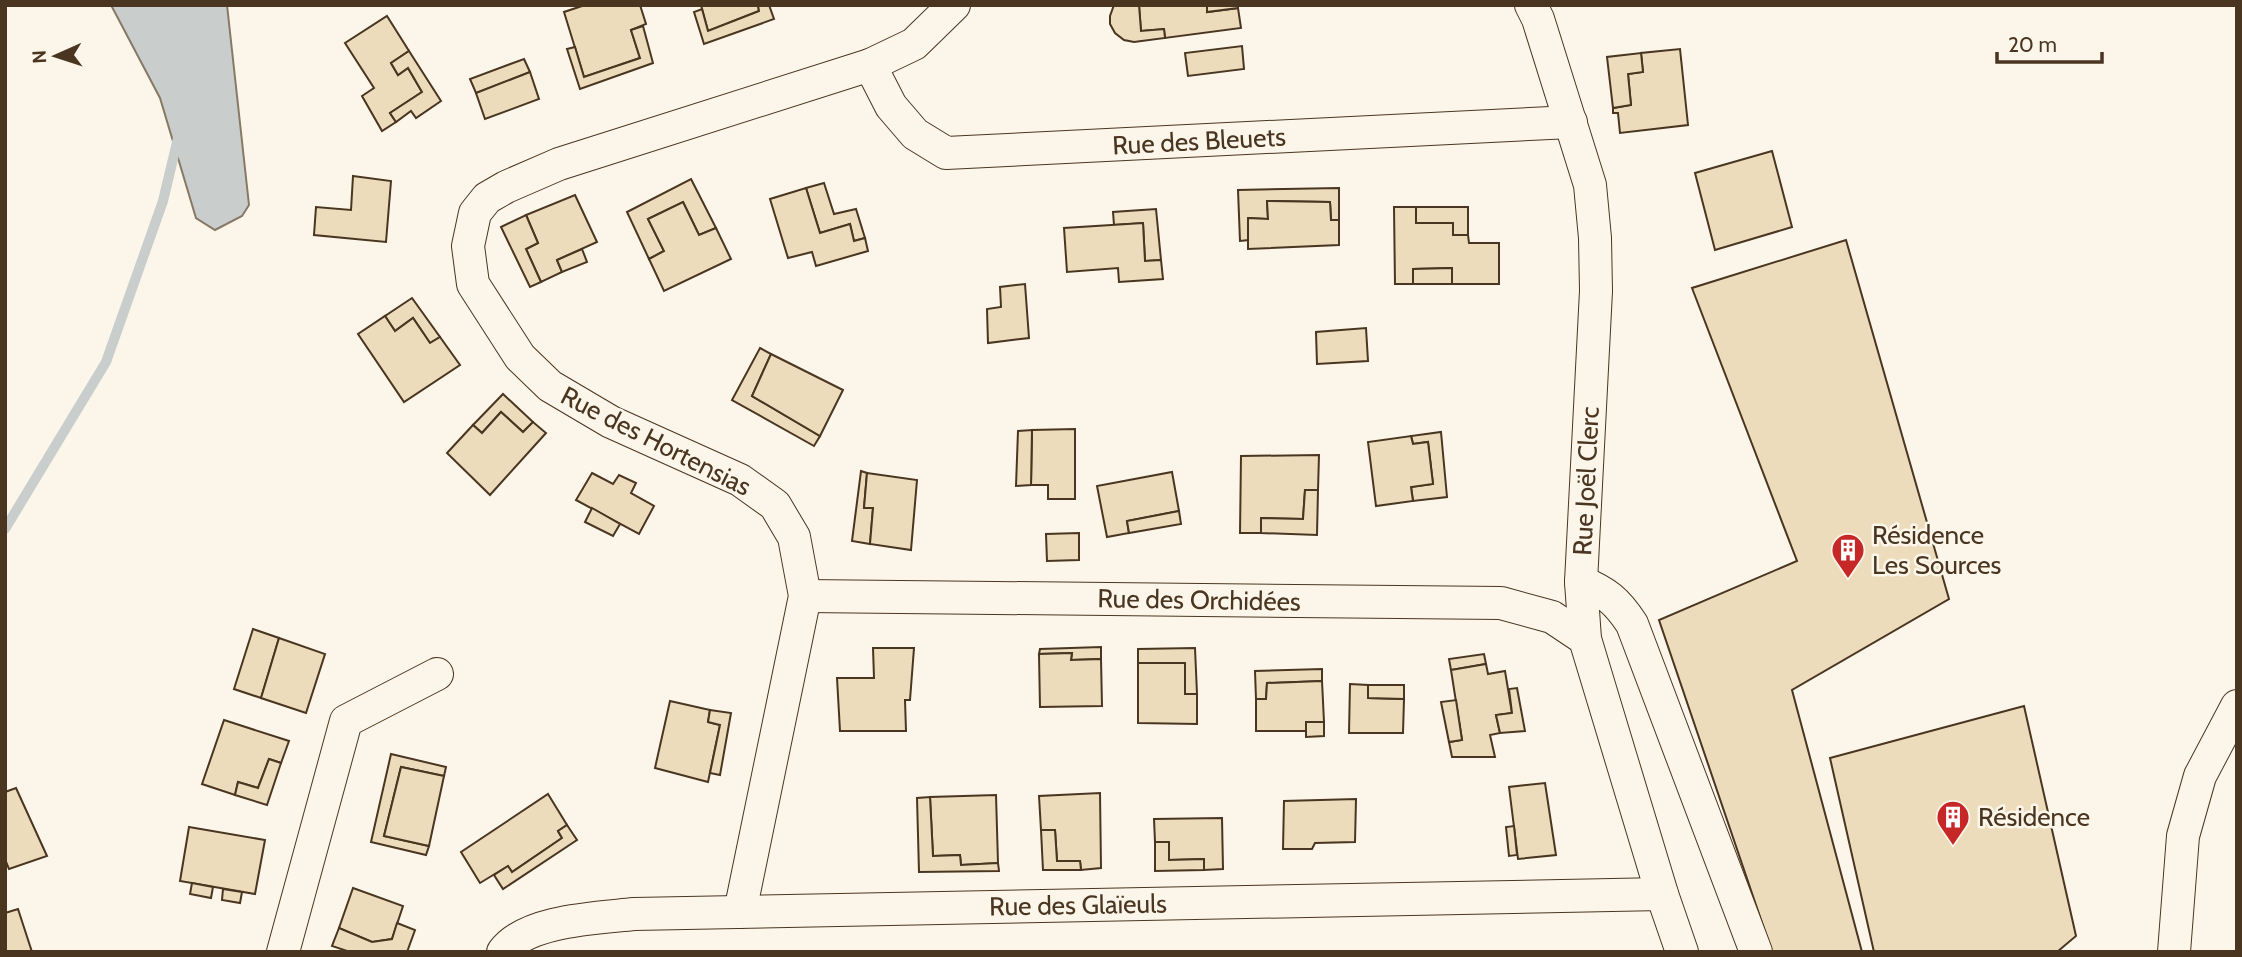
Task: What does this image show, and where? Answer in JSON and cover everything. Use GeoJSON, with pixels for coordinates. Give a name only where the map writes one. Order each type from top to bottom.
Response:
{"type":"FeatureCollection","features":[{"type":"Feature","properties":{"kind":"street","name":"Rue des Hortensias"},"geometry":{"type":"LineString","coordinates":[[740,912],[805,596],[794,537],[775,505],[740,480],[611,422],[550,386],[520,357],[473,284],[468,246],[475,213],[487,198],[559,164],[870,65],[914,44],[954,5]]}},
{"type":"Feature","properties":{"kind":"street","name":"Rue Joël Clerc"},"geometry":{"type":"LineString","coordinates":[[1531,5],[1572,122],[1590,185],[1595,238],[1596,291],[1581,582],[1585,639],[1682,952]]}},
{"type":"Feature","properties":{"kind":"street","name":"Rue des Bleuets"},"geometry":{"type":"LineString","coordinates":[[870,65],[891,106],[915,134],[946,153],[1572,122]]}},
{"type":"Feature","properties":{"kind":"street"},"geometry":{"type":"LineString","coordinates":[[1581,582],[1602,590],[1621,607],[1632,624],[1756,952]]}},
{"type":"Feature","properties":{"kind":"street","name":"Rue des Orchidées"},"geometry":{"type":"LineString","coordinates":[[805,596],[1501,603],[1552,617],[1585,639]]}},
{"type":"Feature","properties":{"kind":"street"},"geometry":{"type":"LineString","coordinates":[[283,952],[346,721],[437,674]]}},
{"type":"Feature","properties":{"kind":"street"},"geometry":{"type":"LineString","coordinates":[[2175,952],[2183,836],[2200,776],[2237,706]]}},
{"type":"Feature","properties":{"kind":"street","name":"Rue des Glaïeuls"},"geometry":{"type":"LineString","coordinates":[[503,952],[510,942],[554,923],[635,914],[1662,894]]}},
{"type":"Feature","properties":{"kind":"shaded area"},"geometry":{"type":"Polygon","coordinates":[[[111,5],[227,5],[249,205],[242,216],[215,230],[196,218],[160,98],[111,5]]]}},
{"type":"Feature","properties":{"kind":"building"},"geometry":{"type":"Polygon","coordinates":[[[585,5],[640,5],[646,24],[631,30],[640,58],[584,77],[564,12],[585,5]]]}},
{"type":"Feature","properties":{"kind":"building"},"geometry":{"type":"Polygon","coordinates":[[[701,5],[758,5],[759,11],[708,31],[701,5]]]}},
{"type":"Feature","properties":{"kind":"building"},"geometry":{"type":"Polygon","coordinates":[[[758,5],[769,5],[774,19],[704,44],[694,12],[702,9],[708,31],[759,11],[758,5]]]}},
{"type":"Feature","properties":{"kind":"building"},"geometry":{"type":"Polygon","coordinates":[[[1114,5],[1139,5],[1141,31],[1164,29],[1165,38],[1134,42],[1124,40],[1115,33],[1110,24],[1114,5]]]}},
{"type":"Feature","properties":{"kind":"building"},"geometry":{"type":"Polygon","coordinates":[[[1139,5],[1207,5],[1207,12],[1238,8],[1241,28],[1165,38],[1164,29],[1141,31],[1139,5]]]}},
{"type":"Feature","properties":{"kind":"building"},"geometry":{"type":"Polygon","coordinates":[[[1207,5],[1238,5],[1238,8],[1207,12],[1207,5]]]}},
{"type":"Feature","properties":{"kind":"building"},"geometry":{"type":"Polygon","coordinates":[[[387,16],[409,51],[391,63],[398,75],[408,68],[422,92],[390,113],[396,122],[382,131],[362,96],[374,88],[345,43],[387,16]]]}},
{"type":"Feature","properties":{"kind":"building"},"geometry":{"type":"Polygon","coordinates":[[[643,26],[653,63],[580,89],[567,49],[575,47],[584,77],[640,58],[631,30],[643,26]]]}},
{"type":"Feature","properties":{"kind":"building"},"geometry":{"type":"Polygon","coordinates":[[[1242,46],[1244,69],[1188,76],[1185,53],[1242,46]]]}},
{"type":"Feature","properties":{"kind":"building"},"geometry":{"type":"Polygon","coordinates":[[[1680,49],[1688,125],[1620,133],[1618,113],[1613,113],[1613,108],[1631,105],[1628,74],[1643,72],[1641,53],[1680,49]]]}},
{"type":"Feature","properties":{"kind":"building"},"geometry":{"type":"Polygon","coordinates":[[[409,51],[441,101],[416,118],[411,111],[396,122],[390,113],[422,92],[408,68],[398,75],[391,63],[409,51]]]}},
{"type":"Feature","properties":{"kind":"building"},"geometry":{"type":"Polygon","coordinates":[[[1641,53],[1643,72],[1628,74],[1631,105],[1613,108],[1607,57],[1641,53]]]}},
{"type":"Feature","properties":{"kind":"building"},"geometry":{"type":"Polygon","coordinates":[[[524,59],[530,72],[476,93],[470,79],[524,59]]]}},
{"type":"Feature","properties":{"kind":"building"},"geometry":{"type":"Polygon","coordinates":[[[530,72],[539,99],[485,119],[476,93],[530,72]]]}},
{"type":"Feature","properties":{"kind":"building"},"geometry":{"type":"Polygon","coordinates":[[[1772,151],[1792,227],[1715,250],[1695,173],[1772,151]]]}},
{"type":"Feature","properties":{"kind":"building"},"geometry":{"type":"Polygon","coordinates":[[[353,176],[391,181],[386,242],[314,235],[316,207],[351,210],[353,176]]]}},
{"type":"Feature","properties":{"kind":"building"},"geometry":{"type":"Polygon","coordinates":[[[691,179],[716,228],[699,235],[683,202],[648,219],[664,251],[649,259],[627,212],[691,179]]]}},
{"type":"Feature","properties":{"kind":"building"},"geometry":{"type":"Polygon","coordinates":[[[824,183],[834,214],[856,209],[865,238],[854,241],[850,224],[820,233],[806,188],[824,183]]]}},
{"type":"Feature","properties":{"kind":"building"},"geometry":{"type":"Polygon","coordinates":[[[806,188],[820,233],[850,224],[854,241],[865,238],[868,251],[816,266],[812,252],[788,258],[770,199],[806,188]]]}},
{"type":"Feature","properties":{"kind":"building"},"geometry":{"type":"Polygon","coordinates":[[[1339,188],[1339,220],[1331,220],[1330,202],[1267,201],[1268,219],[1248,218],[1249,240],[1240,241],[1238,190],[1339,188]]]}},
{"type":"Feature","properties":{"kind":"building"},"geometry":{"type":"Polygon","coordinates":[[[575,195],[597,242],[557,260],[562,272],[541,282],[526,249],[538,243],[526,215],[575,195]]]}},
{"type":"Feature","properties":{"kind":"building"},"geometry":{"type":"Polygon","coordinates":[[[1267,201],[1330,202],[1331,220],[1339,220],[1339,245],[1248,249],[1248,218],[1268,219],[1267,201]]]}},
{"type":"Feature","properties":{"kind":"building"},"geometry":{"type":"Polygon","coordinates":[[[683,202],[699,235],[716,228],[731,259],[664,291],[649,259],[664,251],[648,219],[683,202]]]}},
{"type":"Feature","properties":{"kind":"building"},"geometry":{"type":"Polygon","coordinates":[[[1394,207],[1416,207],[1416,223],[1453,223],[1453,235],[1468,235],[1469,243],[1499,243],[1499,284],[1452,284],[1452,268],[1413,269],[1413,284],[1395,284],[1394,207]]]}},
{"type":"Feature","properties":{"kind":"building"},"geometry":{"type":"Polygon","coordinates":[[[1416,207],[1468,207],[1468,235],[1453,235],[1453,223],[1416,223],[1416,207]]]}},
{"type":"Feature","properties":{"kind":"building"},"geometry":{"type":"Polygon","coordinates":[[[1156,209],[1161,260],[1145,261],[1143,223],[1114,225],[1113,212],[1156,209]]]}},
{"type":"Feature","properties":{"kind":"building"},"geometry":{"type":"Polygon","coordinates":[[[526,215],[538,243],[526,249],[541,282],[530,287],[501,227],[526,215]]]}},
{"type":"Feature","properties":{"kind":"building"},"geometry":{"type":"Polygon","coordinates":[[[1143,223],[1145,261],[1161,260],[1163,279],[1119,282],[1118,268],[1067,272],[1064,228],[1143,223]]]}},
{"type":"Feature","properties":{"kind":"building","name":"Résidence Les Sources"},"geometry":{"type":"Polygon","coordinates":[[[1846,240],[1949,599],[1792,690],[1862,952],[1772,952],[1659,620],[1797,561],[1692,288],[1846,240]]]}},
{"type":"Feature","properties":{"kind":"building"},"geometry":{"type":"Polygon","coordinates":[[[582,249],[587,262],[562,272],[557,260],[582,249]]]}},
{"type":"Feature","properties":{"kind":"building"},"geometry":{"type":"Polygon","coordinates":[[[1452,268],[1452,284],[1413,284],[1413,269],[1452,268]]]}},
{"type":"Feature","properties":{"kind":"building"},"geometry":{"type":"Polygon","coordinates":[[[1025,284],[1029,338],[988,343],[987,309],[1001,307],[1000,287],[1025,284]]]}},
{"type":"Feature","properties":{"kind":"building"},"geometry":{"type":"Polygon","coordinates":[[[412,298],[440,337],[430,343],[413,318],[395,331],[385,316],[412,298]]]}},
{"type":"Feature","properties":{"kind":"building"},"geometry":{"type":"Polygon","coordinates":[[[385,316],[395,331],[413,318],[430,343],[440,337],[460,365],[404,402],[358,334],[385,316]]]}},
{"type":"Feature","properties":{"kind":"building"},"geometry":{"type":"Polygon","coordinates":[[[1366,328],[1368,361],[1317,364],[1316,332],[1366,328]]]}},
{"type":"Feature","properties":{"kind":"building"},"geometry":{"type":"Polygon","coordinates":[[[760,348],[771,354],[752,396],[820,436],[814,446],[732,400],[760,348]]]}},
{"type":"Feature","properties":{"kind":"building"},"geometry":{"type":"Polygon","coordinates":[[[771,354],[843,390],[820,436],[752,396],[771,354]]]}},
{"type":"Feature","properties":{"kind":"building"},"geometry":{"type":"Polygon","coordinates":[[[503,394],[533,422],[523,432],[501,412],[482,433],[473,425],[503,394]]]}},
{"type":"Feature","properties":{"kind":"building"},"geometry":{"type":"Polygon","coordinates":[[[501,412],[523,432],[533,422],[546,433],[490,495],[447,453],[473,425],[482,433],[501,412]]]}},
{"type":"Feature","properties":{"kind":"building"},"geometry":{"type":"Polygon","coordinates":[[[1075,429],[1075,499],[1048,499],[1048,485],[1031,485],[1032,430],[1075,429]]]}},
{"type":"Feature","properties":{"kind":"building"},"geometry":{"type":"Polygon","coordinates":[[[1032,430],[1031,485],[1016,486],[1018,431],[1032,430]]]}},
{"type":"Feature","properties":{"kind":"building"},"geometry":{"type":"Polygon","coordinates":[[[1441,432],[1447,497],[1413,501],[1411,487],[1433,484],[1428,442],[1413,444],[1411,436],[1441,432]]]}},
{"type":"Feature","properties":{"kind":"building"},"geometry":{"type":"Polygon","coordinates":[[[1411,436],[1413,444],[1428,442],[1433,484],[1411,487],[1413,501],[1376,506],[1368,442],[1411,436]]]}},
{"type":"Feature","properties":{"kind":"building"},"geometry":{"type":"Polygon","coordinates":[[[1319,455],[1318,490],[1305,490],[1303,519],[1261,518],[1261,533],[1240,533],[1241,456],[1319,455]]]}},
{"type":"Feature","properties":{"kind":"building"},"geometry":{"type":"Polygon","coordinates":[[[861,471],[867,473],[864,508],[873,508],[870,544],[852,541],[861,471]]]}},
{"type":"Feature","properties":{"kind":"building"},"geometry":{"type":"Polygon","coordinates":[[[1172,472],[1179,511],[1127,521],[1129,533],[1107,537],[1097,486],[1172,472]]]}},
{"type":"Feature","properties":{"kind":"building"},"geometry":{"type":"Polygon","coordinates":[[[592,473],[613,484],[619,475],[636,483],[631,493],[654,506],[639,534],[576,500],[592,473]]]}},
{"type":"Feature","properties":{"kind":"building"},"geometry":{"type":"Polygon","coordinates":[[[867,473],[917,480],[911,550],[870,544],[873,508],[864,508],[867,473]]]}},
{"type":"Feature","properties":{"kind":"building"},"geometry":{"type":"Polygon","coordinates":[[[1305,490],[1318,490],[1317,535],[1261,533],[1261,518],[1303,519],[1305,490]]]}},
{"type":"Feature","properties":{"kind":"building"},"geometry":{"type":"Polygon","coordinates":[[[592,508],[620,524],[613,536],[585,522],[592,508]]]}},
{"type":"Feature","properties":{"kind":"building"},"geometry":{"type":"Polygon","coordinates":[[[1179,511],[1181,524],[1129,533],[1127,521],[1179,511]]]}},
{"type":"Feature","properties":{"kind":"building"},"geometry":{"type":"Polygon","coordinates":[[[1079,533],[1079,560],[1047,561],[1046,534],[1079,533]]]}},
{"type":"Feature","properties":{"kind":"building"},"geometry":{"type":"Polygon","coordinates":[[[253,629],[279,638],[261,698],[234,689],[253,629]]]}},
{"type":"Feature","properties":{"kind":"building"},"geometry":{"type":"Polygon","coordinates":[[[279,638],[325,654],[306,713],[261,698],[279,638]]]}},
{"type":"Feature","properties":{"kind":"building"},"geometry":{"type":"Polygon","coordinates":[[[1101,647],[1101,659],[1071,660],[1072,653],[1039,654],[1040,649],[1101,647]]]}},
{"type":"Feature","properties":{"kind":"building"},"geometry":{"type":"Polygon","coordinates":[[[873,648],[914,648],[910,700],[905,700],[906,731],[840,731],[837,678],[874,678],[873,648]]]}},
{"type":"Feature","properties":{"kind":"building"},"geometry":{"type":"Polygon","coordinates":[[[1195,648],[1197,694],[1185,694],[1185,663],[1138,663],[1138,649],[1195,648]]]}},
{"type":"Feature","properties":{"kind":"building"},"geometry":{"type":"Polygon","coordinates":[[[1072,653],[1071,660],[1101,659],[1102,706],[1040,707],[1039,654],[1072,653]]]}},
{"type":"Feature","properties":{"kind":"building"},"geometry":{"type":"Polygon","coordinates":[[[1484,654],[1486,664],[1451,670],[1449,659],[1484,654]]]}},
{"type":"Feature","properties":{"kind":"building"},"geometry":{"type":"Polygon","coordinates":[[[1138,663],[1185,663],[1185,694],[1197,694],[1197,724],[1138,723],[1138,663]]]}},
{"type":"Feature","properties":{"kind":"building"},"geometry":{"type":"Polygon","coordinates":[[[1486,664],[1488,674],[1505,671],[1512,713],[1496,715],[1500,733],[1490,735],[1495,757],[1452,757],[1449,742],[1462,740],[1451,670],[1486,664]]]}},
{"type":"Feature","properties":{"kind":"building"},"geometry":{"type":"Polygon","coordinates":[[[1322,669],[1322,681],[1267,683],[1266,699],[1256,699],[1255,671],[1322,669]]]}},
{"type":"Feature","properties":{"kind":"building"},"geometry":{"type":"Polygon","coordinates":[[[1322,681],[1324,722],[1306,722],[1306,731],[1256,731],[1256,699],[1266,699],[1267,683],[1322,681]]]}},
{"type":"Feature","properties":{"kind":"building"},"geometry":{"type":"Polygon","coordinates":[[[1350,684],[1368,685],[1368,698],[1404,699],[1403,733],[1349,733],[1350,684]]]}},
{"type":"Feature","properties":{"kind":"building"},"geometry":{"type":"Polygon","coordinates":[[[1368,685],[1404,685],[1404,699],[1368,698],[1368,685]]]}},
{"type":"Feature","properties":{"kind":"building"},"geometry":{"type":"Polygon","coordinates":[[[1517,688],[1525,731],[1500,733],[1496,715],[1512,713],[1509,689],[1517,688]]]}},
{"type":"Feature","properties":{"kind":"building"},"geometry":{"type":"Polygon","coordinates":[[[1456,700],[1462,740],[1449,742],[1441,702],[1456,700]]]}},
{"type":"Feature","properties":{"kind":"building"},"geometry":{"type":"Polygon","coordinates":[[[670,701],[710,710],[708,722],[720,725],[708,782],[655,768],[670,701]]]}},
{"type":"Feature","properties":{"kind":"building","name":"Résidence"},"geometry":{"type":"Polygon","coordinates":[[[2024,706],[2076,936],[2057,952],[1874,952],[1830,758],[2024,706]]]}},
{"type":"Feature","properties":{"kind":"building"},"geometry":{"type":"Polygon","coordinates":[[[710,710],[731,713],[720,775],[710,773],[720,725],[708,722],[710,710]]]}},
{"type":"Feature","properties":{"kind":"building"},"geometry":{"type":"Polygon","coordinates":[[[224,720],[289,741],[281,763],[269,759],[258,788],[238,782],[235,795],[202,784],[224,720]]]}},
{"type":"Feature","properties":{"kind":"building"},"geometry":{"type":"Polygon","coordinates":[[[1306,722],[1324,722],[1324,736],[1306,737],[1306,722]]]}},
{"type":"Feature","properties":{"kind":"building"},"geometry":{"type":"Polygon","coordinates":[[[391,754],[446,767],[444,776],[401,767],[384,836],[429,846],[426,855],[371,842],[391,754]]]}},
{"type":"Feature","properties":{"kind":"building"},"geometry":{"type":"Polygon","coordinates":[[[269,759],[281,763],[267,805],[235,795],[238,782],[258,788],[269,759]]]}},
{"type":"Feature","properties":{"kind":"building"},"geometry":{"type":"Polygon","coordinates":[[[401,767],[444,776],[429,846],[384,836],[401,767]]]}},
{"type":"Feature","properties":{"kind":"building"},"geometry":{"type":"Polygon","coordinates":[[[1545,783],[1556,855],[1518,859],[1509,787],[1545,783]]]}},
{"type":"Feature","properties":{"kind":"building"},"geometry":{"type":"Polygon","coordinates":[[[16,788],[47,856],[9,869],[5,859],[5,792],[16,788]]]}},
{"type":"Feature","properties":{"kind":"building"},"geometry":{"type":"Polygon","coordinates":[[[1100,793],[1101,868],[1081,870],[1080,861],[1057,861],[1055,830],[1041,830],[1039,796],[1100,793]]]}},
{"type":"Feature","properties":{"kind":"building"},"geometry":{"type":"Polygon","coordinates":[[[548,794],[567,825],[558,831],[562,838],[512,872],[508,866],[480,883],[461,852],[548,794]]]}},
{"type":"Feature","properties":{"kind":"building"},"geometry":{"type":"Polygon","coordinates":[[[996,795],[998,863],[961,865],[960,855],[933,856],[930,797],[996,795]]]}},
{"type":"Feature","properties":{"kind":"building"},"geometry":{"type":"Polygon","coordinates":[[[930,797],[933,856],[960,855],[961,865],[998,863],[999,871],[919,872],[917,798],[930,797]]]}},
{"type":"Feature","properties":{"kind":"building"},"geometry":{"type":"Polygon","coordinates":[[[1356,799],[1355,842],[1315,843],[1312,849],[1283,849],[1284,801],[1356,799]]]}},
{"type":"Feature","properties":{"kind":"building"},"geometry":{"type":"Polygon","coordinates":[[[1222,818],[1223,869],[1204,870],[1204,859],[1169,860],[1169,842],[1155,842],[1154,819],[1222,818]]]}},
{"type":"Feature","properties":{"kind":"building"},"geometry":{"type":"Polygon","coordinates":[[[567,825],[577,840],[503,889],[494,875],[508,866],[512,872],[562,838],[558,831],[567,825]]]}},
{"type":"Feature","properties":{"kind":"building"},"geometry":{"type":"Polygon","coordinates":[[[1514,826],[1517,855],[1509,856],[1506,827],[1514,826]]]}},
{"type":"Feature","properties":{"kind":"building"},"geometry":{"type":"Polygon","coordinates":[[[189,827],[265,840],[255,894],[180,881],[189,827]]]}},
{"type":"Feature","properties":{"kind":"building"},"geometry":{"type":"Polygon","coordinates":[[[1041,830],[1055,830],[1057,861],[1080,861],[1081,870],[1043,870],[1041,830]]]}},
{"type":"Feature","properties":{"kind":"building"},"geometry":{"type":"Polygon","coordinates":[[[1155,842],[1169,842],[1169,860],[1204,859],[1204,870],[1155,871],[1155,842]]]}},
{"type":"Feature","properties":{"kind":"building"},"geometry":{"type":"Polygon","coordinates":[[[192,883],[213,887],[211,898],[190,894],[192,883]]]}},
{"type":"Feature","properties":{"kind":"building"},"geometry":{"type":"Polygon","coordinates":[[[353,888],[403,906],[392,939],[372,942],[339,928],[353,888]]]}},
{"type":"Feature","properties":{"kind":"building"},"geometry":{"type":"Polygon","coordinates":[[[223,889],[242,892],[240,903],[222,900],[223,889]]]}},
{"type":"Feature","properties":{"kind":"building"},"geometry":{"type":"Polygon","coordinates":[[[18,909],[32,952],[5,952],[5,913],[18,909]]]}},
{"type":"Feature","properties":{"kind":"building"},"geometry":{"type":"Polygon","coordinates":[[[397,923],[415,930],[407,952],[350,952],[332,946],[339,928],[372,942],[392,939],[397,923]]]}},
{"type":"Feature","properties":{"kind":"waterway"},"geometry":{"type":"LineString","coordinates":[[5,529],[106,362],[163,201],[178,138]]}},
{"type":"Feature","properties":{"kind":"place","name":"Résidence Les Sources"},"geometry":{"type":"Point","coordinates":[1848,580]}},
{"type":"Feature","properties":{"kind":"place","name":"Résidence"},"geometry":{"type":"Point","coordinates":[1953,847]}}]}
